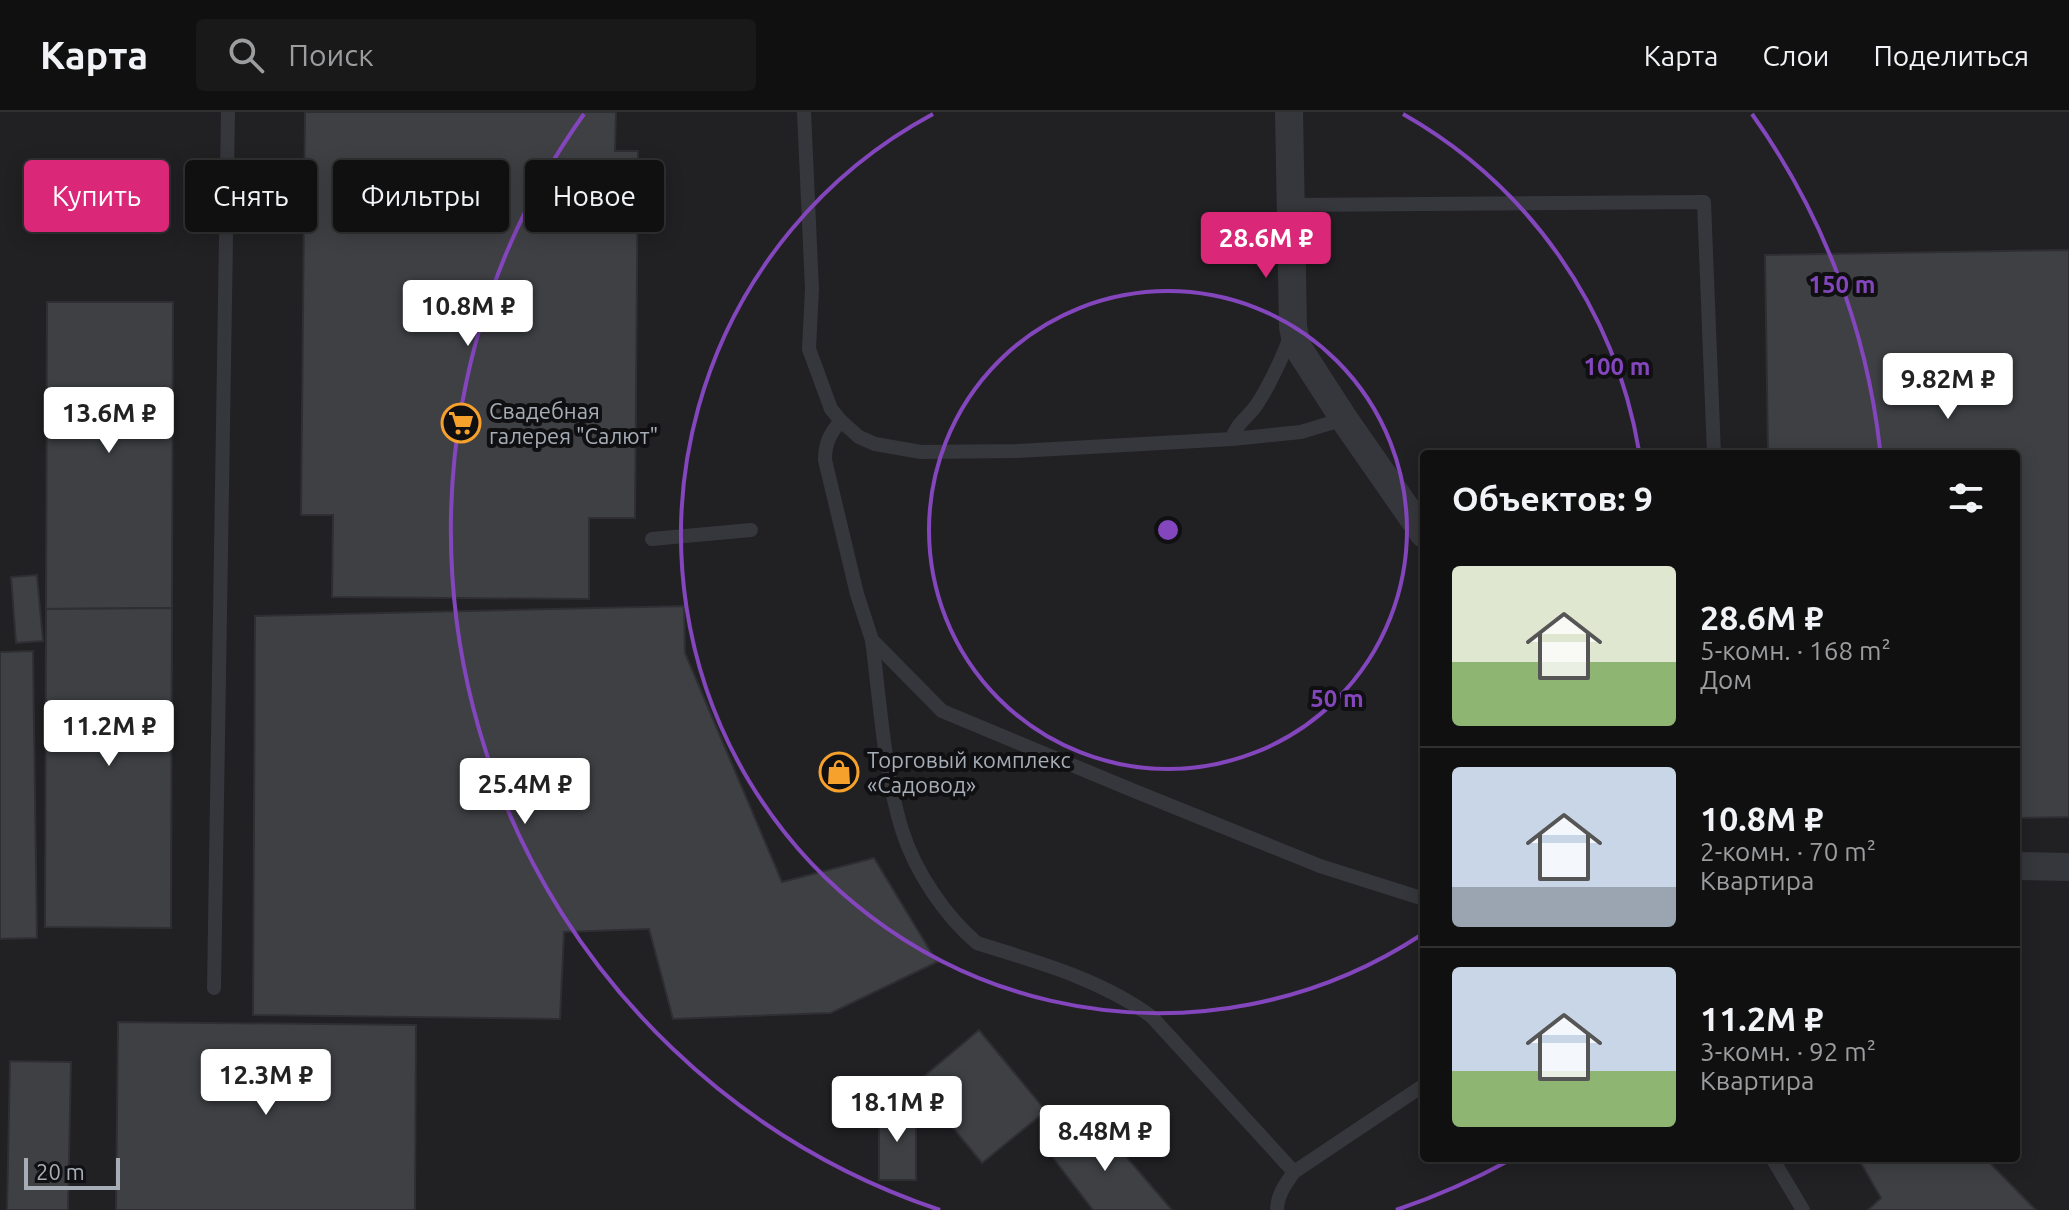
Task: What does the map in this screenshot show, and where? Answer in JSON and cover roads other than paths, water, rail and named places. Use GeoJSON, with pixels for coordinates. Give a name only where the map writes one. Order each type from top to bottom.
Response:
{"type":"FeatureCollection","features":[{"type":"Feature","properties":{"kind":"street"},"geometry":{"type":"LineString","coordinates":[[1289,112],[1293,327],[1297,346],[1420,528]]}},
{"type":"Feature","properties":{"kind":"street"},"geometry":{"type":"LineString","coordinates":[[2020,866],[2069,867]]}},
{"type":"Feature","properties":{"kind":"lane"},"geometry":{"type":"LineString","coordinates":[[214,988],[228,112]]}},
{"type":"Feature","properties":{"kind":"lane"},"geometry":{"type":"LineString","coordinates":[[804,112],[812,289],[809,349],[831,409],[859,437],[875,444],[921,452],[1018,451],[1232,439],[1301,432],[1344,419]]}},
{"type":"Feature","properties":{"kind":"lane"},"geometry":{"type":"LineString","coordinates":[[1290,205],[1704,202],[1714,450]]}},
{"type":"Feature","properties":{"kind":"lane"},"geometry":{"type":"LineString","coordinates":[[1232,439],[1238,424],[1256,406],[1286,348],[1293,327]]}},
{"type":"Feature","properties":{"kind":"lane"},"geometry":{"type":"LineString","coordinates":[[841,421],[829,436],[825,460],[857,594],[872,640],[893,791],[903,833],[920,870],[941,903],[977,943],[1102,986],[1131,1001],[1152,1017],[1294,1172]]}},
{"type":"Feature","properties":{"kind":"lane"},"geometry":{"type":"LineString","coordinates":[[652,539],[751,530]]}},
{"type":"Feature","properties":{"kind":"lane"},"geometry":{"type":"LineString","coordinates":[[872,640],[942,711],[1320,866],[1420,898]]}},
{"type":"Feature","properties":{"kind":"lane"},"geometry":{"type":"LineString","coordinates":[[1277,1210],[1277,1201],[1294,1172],[1420,1088]]}},
{"type":"Feature","properties":{"kind":"lane"},"geometry":{"type":"LineString","coordinates":[[1774,1162],[1803,1210]]}},
{"type":"Feature","properties":{"kind":"place","name":"Свадебная галерея \"Салют\""},"geometry":{"type":"Point","coordinates":[461,423]}},
{"type":"Feature","properties":{"kind":"place","name":"Торговый комплекс «Садовод»"},"geometry":{"type":"Point","coordinates":[839,772]}}]}
